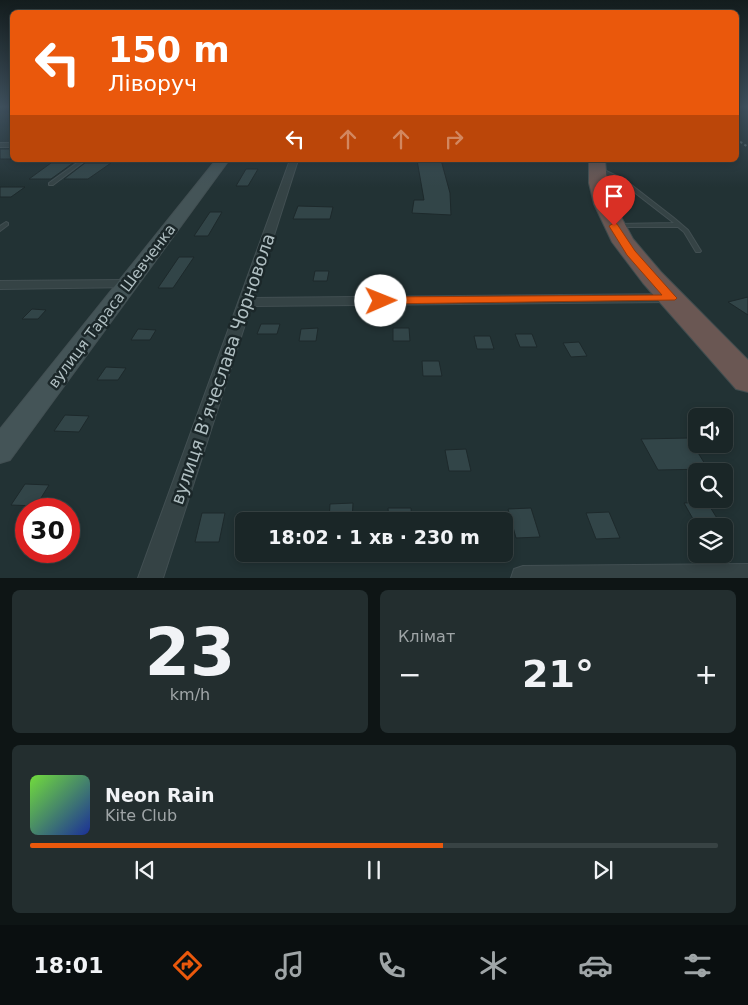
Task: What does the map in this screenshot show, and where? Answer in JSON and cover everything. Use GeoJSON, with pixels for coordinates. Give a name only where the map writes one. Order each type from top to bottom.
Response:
{"type":"FeatureCollection","features":[{"type":"Feature","properties":{"kind":"highway"},"geometry":{"type":"LineString","coordinates":[[596,162],[599,191],[604,207],[631,253],[748,380]]}},
{"type":"Feature","properties":{"kind":"street","name":"вулиця Тараса Шевченка"},"geometry":{"type":"LineString","coordinates":[[0,451],[221,162]]}},
{"type":"Feature","properties":{"kind":"street","name":"вулиця Вʼячеслава Чорновола"},"geometry":{"type":"LineString","coordinates":[[150,578],[293,162]]}},
{"type":"Feature","properties":{"kind":"street"},"geometry":{"type":"LineString","coordinates":[[0,286],[128,284]]}},
{"type":"Feature","properties":{"kind":"street"},"geometry":{"type":"LineString","coordinates":[[246,302],[671,298]]}},
{"type":"Feature","properties":{"kind":"street"},"geometry":{"type":"LineString","coordinates":[[523,578],[748,576]]}},
{"type":"Feature","properties":{"kind":"lane"},"geometry":{"type":"LineString","coordinates":[[51,184],[81,162]]}},
{"type":"Feature","properties":{"kind":"lane"},"geometry":{"type":"LineString","coordinates":[[596,162],[686,231],[698,251]]}},
{"type":"Feature","properties":{"kind":"lane"},"geometry":{"type":"LineString","coordinates":[[0,229],[6,224]]}},
{"type":"Feature","properties":{"kind":"lane"},"geometry":{"type":"LineString","coordinates":[[614,226],[679,225]]}},
{"type":"Feature","properties":{"kind":"building"},"geometry":{"type":"Polygon","coordinates":[[[0,149],[10,149],[10,159],[0,159],[0,149]]]}},
{"type":"Feature","properties":{"kind":"building"},"geometry":{"type":"Polygon","coordinates":[[[417,162],[442,162],[450,193],[451,215],[412,213],[414,200],[424,200],[417,162]]]}},
{"type":"Feature","properties":{"kind":"building"},"geometry":{"type":"Polygon","coordinates":[[[51,163],[73,163],[51,179],[29,179],[51,163]]]}},
{"type":"Feature","properties":{"kind":"building"},"geometry":{"type":"Polygon","coordinates":[[[85,163],[111,163],[88,179],[64,179],[85,163]]]}},
{"type":"Feature","properties":{"kind":"building"},"geometry":{"type":"Polygon","coordinates":[[[246,169],[258,169],[248,186],[236,186],[246,169]]]}},
{"type":"Feature","properties":{"kind":"building"},"geometry":{"type":"Polygon","coordinates":[[[0,187],[25,187],[11,197],[0,197],[0,187]]]}},
{"type":"Feature","properties":{"kind":"building"},"geometry":{"type":"Polygon","coordinates":[[[298,206],[333,207],[330,219],[293,219],[298,206]]]}},
{"type":"Feature","properties":{"kind":"building"},"geometry":{"type":"Polygon","coordinates":[[[210,212],[222,212],[208,236],[194,236],[210,212]]]}},
{"type":"Feature","properties":{"kind":"building"},"geometry":{"type":"Polygon","coordinates":[[[179,257],[194,257],[173,288],[158,288],[179,257]]]}},
{"type":"Feature","properties":{"kind":"building"},"geometry":{"type":"Polygon","coordinates":[[[315,271],[329,271],[327,281],[313,281],[315,271]]]}},
{"type":"Feature","properties":{"kind":"building"},"geometry":{"type":"Polygon","coordinates":[[[748,297],[748,315],[728,302],[748,297]]]}},
{"type":"Feature","properties":{"kind":"building"},"geometry":{"type":"Polygon","coordinates":[[[32,309],[46,310],[38,319],[22,319],[32,309]]]}},
{"type":"Feature","properties":{"kind":"building"},"geometry":{"type":"Polygon","coordinates":[[[261,324],[280,324],[277,334],[257,334],[261,324]]]}},
{"type":"Feature","properties":{"kind":"building"},"geometry":{"type":"Polygon","coordinates":[[[318,328],[316,341],[299,341],[301,329],[318,328]]]}},
{"type":"Feature","properties":{"kind":"building"},"geometry":{"type":"Polygon","coordinates":[[[393,328],[409,328],[410,341],[393,341],[393,328]]]}},
{"type":"Feature","properties":{"kind":"building"},"geometry":{"type":"Polygon","coordinates":[[[138,329],[156,330],[150,340],[131,340],[138,329]]]}},
{"type":"Feature","properties":{"kind":"building"},"geometry":{"type":"Polygon","coordinates":[[[515,334],[532,334],[537,347],[520,347],[515,334]]]}},
{"type":"Feature","properties":{"kind":"building"},"geometry":{"type":"Polygon","coordinates":[[[474,336],[490,336],[494,349],[477,349],[474,336]]]}},
{"type":"Feature","properties":{"kind":"building"},"geometry":{"type":"Polygon","coordinates":[[[579,342],[587,356],[571,357],[563,343],[579,342]]]}},
{"type":"Feature","properties":{"kind":"building"},"geometry":{"type":"Polygon","coordinates":[[[422,361],[439,361],[442,376],[423,376],[422,361]]]}},
{"type":"Feature","properties":{"kind":"building"},"geometry":{"type":"Polygon","coordinates":[[[106,367],[126,368],[118,380],[97,380],[106,367]]]}},
{"type":"Feature","properties":{"kind":"building"},"geometry":{"type":"Polygon","coordinates":[[[65,415],[89,416],[79,432],[54,431],[65,415]]]}},
{"type":"Feature","properties":{"kind":"building"},"geometry":{"type":"Polygon","coordinates":[[[688,438],[688,453],[698,453],[704,463],[688,463],[688,469],[658,470],[641,439],[688,438]]]}},
{"type":"Feature","properties":{"kind":"building"},"geometry":{"type":"Polygon","coordinates":[[[466,449],[471,471],[449,471],[445,450],[466,449]]]}},
{"type":"Feature","properties":{"kind":"building"},"geometry":{"type":"Polygon","coordinates":[[[25,484],[49,485],[41,498],[16,498],[25,484]]]}},
{"type":"Feature","properties":{"kind":"building"},"geometry":{"type":"Polygon","coordinates":[[[353,503],[352,512],[330,512],[330,504],[353,503]]]}},
{"type":"Feature","properties":{"kind":"building"},"geometry":{"type":"Polygon","coordinates":[[[684,503],[688,503],[688,508],[711,508],[717,518],[692,518],[684,503]]]}},
{"type":"Feature","properties":{"kind":"building"},"geometry":{"type":"Polygon","coordinates":[[[388,508],[411,508],[411,512],[388,512],[388,508]]]}},
{"type":"Feature","properties":{"kind":"building"},"geometry":{"type":"Polygon","coordinates":[[[531,508],[540,537],[516,538],[513,527],[513,512],[509,512],[508,509],[531,508]]]}},
{"type":"Feature","properties":{"kind":"building"},"geometry":{"type":"Polygon","coordinates":[[[609,512],[620,538],[596,539],[586,513],[609,512]]]}},
{"type":"Feature","properties":{"kind":"building"},"geometry":{"type":"Polygon","coordinates":[[[202,513],[225,513],[219,542],[195,542],[202,513]]]}},
{"type":"Feature","properties":{"kind":"railway"},"geometry":{"type":"LineString","coordinates":[[739,141],[748,147]]}},
{"type":"Feature","properties":{"kind":"route"},"geometry":{"type":"LineString","coordinates":[[381,301],[671,298],[631,253],[614,226]]}}]}
